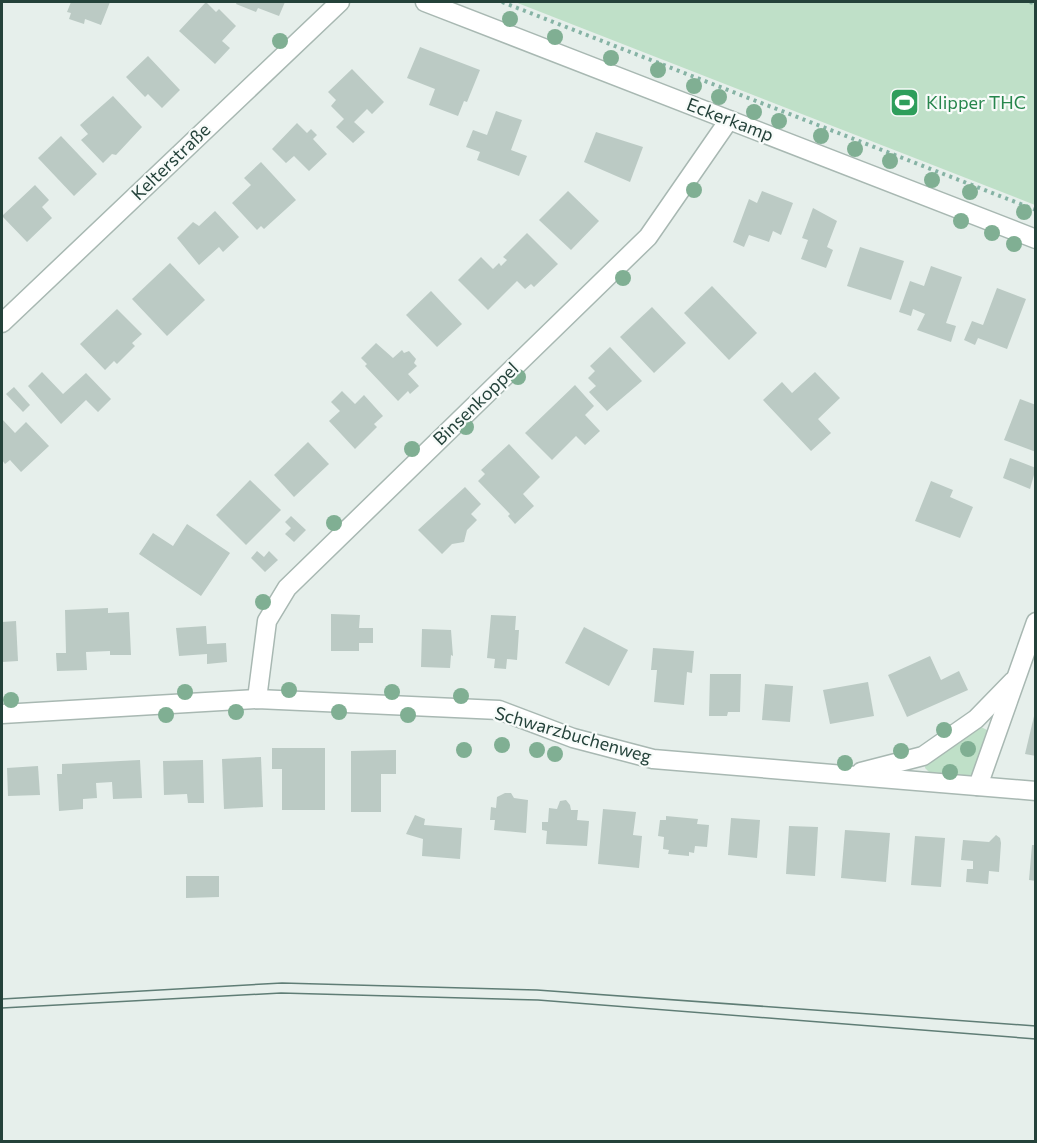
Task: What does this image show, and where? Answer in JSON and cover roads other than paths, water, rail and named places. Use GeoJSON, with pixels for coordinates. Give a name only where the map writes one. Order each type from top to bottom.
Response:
{"type":"FeatureCollection","features":[{"type":"Feature","properties":{"kind":"street","name":"Kelterstraße"},"geometry":{"type":"LineString","coordinates":[[2,323],[340,2]]}},
{"type":"Feature","properties":{"kind":"street","name":"Eckerkamp"},"geometry":{"type":"LineString","coordinates":[[425,2],[1035,239]]}},
{"type":"Feature","properties":{"kind":"street","name":"Binsenkoppel"},"geometry":{"type":"LineString","coordinates":[[257,699],[267,621],[287,588],[648,237],[729,120]]}},
{"type":"Feature","properties":{"kind":"street"},"geometry":{"type":"LineString","coordinates":[[978,786],[1035,622]]}},
{"type":"Feature","properties":{"kind":"street"},"geometry":{"type":"LineString","coordinates":[[848,776],[923,756],[976,719],[1013,681]]}},
{"type":"Feature","properties":{"kind":"street","name":"Schwarzbuchenweg"},"geometry":{"type":"LineString","coordinates":[[2,714],[257,699],[499,710],[573,738],[653,759],[1035,791]]}},
{"type":"Feature","properties":{"kind":"tram line"},"geometry":{"type":"LineString","coordinates":[[2,999],[282,983],[537,990],[1036,1026]]}},
{"type":"Feature","properties":{"kind":"tram line"},"geometry":{"type":"LineString","coordinates":[[2,1008],[281,993],[538,1000],[1036,1039]]}},
{"type":"Feature","properties":{"kind":"place","name":"Klipper THC"},"geometry":{"type":"Point","coordinates":[905,103]}}]}
